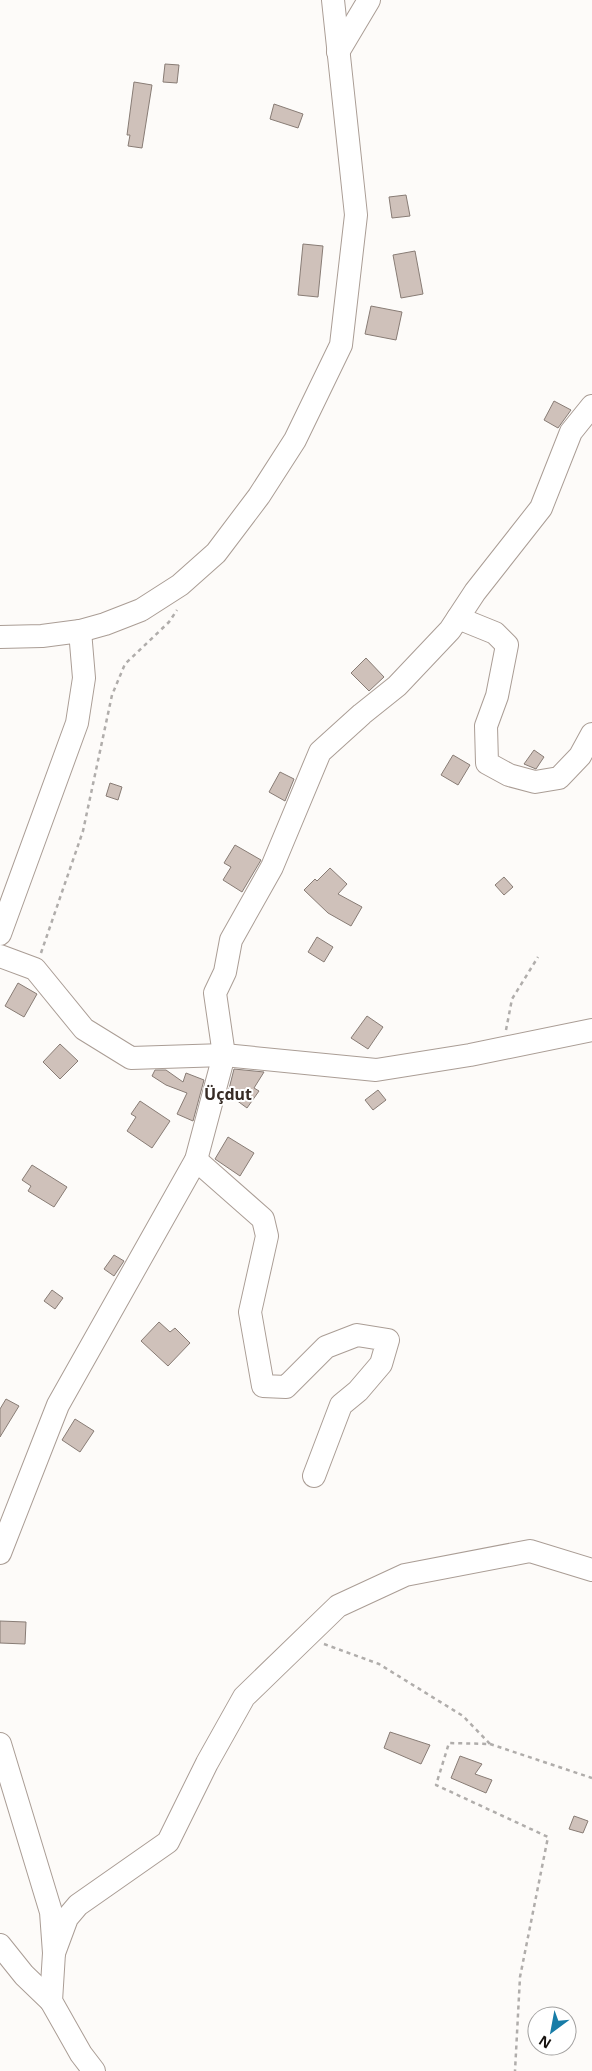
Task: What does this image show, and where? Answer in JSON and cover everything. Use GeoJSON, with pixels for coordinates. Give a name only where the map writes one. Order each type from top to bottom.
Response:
{"type":"FeatureCollection","features":[{"type":"Feature","properties":{"kind":"street"},"geometry":{"type":"LineString","coordinates":[[0,637],[42,636],[80,631],[105,624],[140,610],[180,586],[216,553],[259,496],[295,440],[341,345],[356,215],[333,0]]}},
{"type":"Feature","properties":{"kind":"street"},"geometry":{"type":"LineString","coordinates":[[338,52],[369,0]]}},
{"type":"Feature","properties":{"kind":"street"},"geometry":{"type":"LineString","coordinates":[[0,1553],[58,1406],[196,1160],[224,1055],[215,993],[224,972],[231,940],[272,867],[320,752],[362,714],[397,686],[450,630],[475,592],[541,508],[571,432],[592,406]]}},
{"type":"Feature","properties":{"kind":"street"},"geometry":{"type":"LineString","coordinates":[[458,618],[495,633],[507,645],[496,696],[486,726],[487,763],[509,775],[535,782],[559,778],[580,756],[592,734]]}},
{"type":"Feature","properties":{"kind":"street"},"geometry":{"type":"LineString","coordinates":[[0,934],[77,723],[84,678],[80,631]]}},
{"type":"Feature","properties":{"kind":"street"},"geometry":{"type":"LineString","coordinates":[[0,956],[35,969],[84,1030],[131,1058],[224,1055],[376,1070],[502,1049],[592,1030]]}},
{"type":"Feature","properties":{"kind":"street"},"geometry":{"type":"LineString","coordinates":[[196,1160],[263,1219],[267,1236],[250,1312],[263,1386],[286,1387],[326,1347],[357,1335],[388,1340],[381,1364],[358,1391],[341,1405],[314,1476]]}},
{"type":"Feature","properties":{"kind":"street"},"geometry":{"type":"LineString","coordinates":[[54,1953],[68,1918],[78,1905],[168,1842],[207,1763],[244,1697],[338,1606],[405,1576],[530,1551],[592,1570]]}},
{"type":"Feature","properties":{"kind":"street"},"geometry":{"type":"LineString","coordinates":[[0,1744],[51,1912],[54,1953],[51,2001]]}},
{"type":"Feature","properties":{"kind":"street"},"geometry":{"type":"LineString","coordinates":[[0,1945],[24,1975],[51,2001],[81,2054],[94,2071]]}},
{"type":"Feature","properties":{"kind":"path"},"geometry":{"type":"LineString","coordinates":[[35,969],[83,831],[112,695],[125,664],[168,622],[179,606]]}},
{"type":"Feature","properties":{"kind":"path"},"geometry":{"type":"LineString","coordinates":[[502,1049],[512,999],[538,957]]}},
{"type":"Feature","properties":{"kind":"path"},"geometry":{"type":"LineString","coordinates":[[306,1637],[379,1664],[463,1716],[490,1744]]}},
{"type":"Feature","properties":{"kind":"path"},"geometry":{"type":"LineString","coordinates":[[515,2071],[520,1977],[548,1837],[436,1785],[449,1743],[490,1744],[592,1778]]}},
{"type":"Feature","properties":{"kind":"building"},"geometry":{"type":"Polygon","coordinates":[[[165,64],[179,65],[177,83],[163,82],[165,64]]]}},
{"type":"Feature","properties":{"kind":"building"},"geometry":{"type":"Polygon","coordinates":[[[134,82],[152,85],[142,148],[128,146],[130,135],[127,135],[134,82]]]}},
{"type":"Feature","properties":{"kind":"building"},"geometry":{"type":"Polygon","coordinates":[[[274,104],[303,114],[298,128],[270,119],[274,104]]]}},
{"type":"Feature","properties":{"kind":"building"},"geometry":{"type":"Polygon","coordinates":[[[406,195],[410,216],[392,218],[389,197],[406,195]]]}},
{"type":"Feature","properties":{"kind":"building"},"geometry":{"type":"Polygon","coordinates":[[[303,244],[323,246],[318,297],[298,295],[303,244]]]}},
{"type":"Feature","properties":{"kind":"building"},"geometry":{"type":"Polygon","coordinates":[[[415,251],[423,294],[401,298],[393,255],[415,251]]]}},
{"type":"Feature","properties":{"kind":"building"},"geometry":{"type":"Polygon","coordinates":[[[371,306],[402,312],[396,340],[365,334],[371,306]]]}},
{"type":"Feature","properties":{"kind":"building"},"geometry":{"type":"Polygon","coordinates":[[[554,401],[571,410],[558,428],[544,420],[554,401]]]}},
{"type":"Feature","properties":{"kind":"building"},"geometry":{"type":"Polygon","coordinates":[[[366,658],[384,677],[369,691],[351,673],[366,658]]]}},
{"type":"Feature","properties":{"kind":"building"},"geometry":{"type":"Polygon","coordinates":[[[534,750],[544,757],[536,769],[524,764],[534,750]]]}},
{"type":"Feature","properties":{"kind":"building"},"geometry":{"type":"Polygon","coordinates":[[[453,755],[470,765],[458,785],[441,775],[453,755]]]}},
{"type":"Feature","properties":{"kind":"building"},"geometry":{"type":"Polygon","coordinates":[[[280,772],[294,779],[285,801],[269,792],[280,772]]]}},
{"type":"Feature","properties":{"kind":"building"},"geometry":{"type":"Polygon","coordinates":[[[110,783],[122,787],[118,800],[106,796],[110,783]]]}},
{"type":"Feature","properties":{"kind":"building"},"geometry":{"type":"Polygon","coordinates":[[[235,845],[261,860],[242,892],[223,880],[231,867],[224,863],[235,845]]]}},
{"type":"Feature","properties":{"kind":"building"},"geometry":{"type":"Polygon","coordinates":[[[330,868],[347,884],[338,894],[362,907],[351,926],[328,913],[304,890],[315,879],[317,881],[330,868]]]}},
{"type":"Feature","properties":{"kind":"building"},"geometry":{"type":"Polygon","coordinates":[[[504,877],[513,887],[504,895],[495,885],[504,877]]]}},
{"type":"Feature","properties":{"kind":"building"},"geometry":{"type":"Polygon","coordinates":[[[317,937],[333,947],[324,962],[308,952],[317,937]]]}},
{"type":"Feature","properties":{"kind":"building"},"geometry":{"type":"Polygon","coordinates":[[[18,983],[37,994],[24,1017],[5,1006],[18,983]]]}},
{"type":"Feature","properties":{"kind":"building"},"geometry":{"type":"Polygon","coordinates":[[[367,1016],[383,1027],[368,1049],[351,1038],[367,1016]]]}},
{"type":"Feature","properties":{"kind":"building"},"geometry":{"type":"Polygon","coordinates":[[[60,1044],[78,1061],[60,1079],[43,1062],[60,1044]]]}},
{"type":"Feature","properties":{"kind":"building"},"geometry":{"type":"Polygon","coordinates":[[[234,1069],[264,1072],[254,1088],[259,1091],[247,1108],[232,1097],[235,1093],[229,1089],[234,1069]]]}},
{"type":"Feature","properties":{"kind":"building"},"geometry":{"type":"Polygon","coordinates":[[[155,1070],[166,1070],[183,1082],[186,1073],[204,1080],[193,1121],[177,1114],[187,1093],[166,1085],[152,1076],[155,1070]]]}},
{"type":"Feature","properties":{"kind":"building"},"geometry":{"type":"Polygon","coordinates":[[[378,1090],[386,1100],[373,1110],[365,1100],[378,1090]]]}},
{"type":"Feature","properties":{"kind":"building"},"geometry":{"type":"Polygon","coordinates":[[[140,1101],[170,1121],[152,1148],[127,1131],[136,1117],[131,1114],[140,1101]]]}},
{"type":"Feature","properties":{"kind":"building"},"geometry":{"type":"Polygon","coordinates":[[[228,1137],[254,1153],[240,1176],[215,1159],[228,1137]]]}},
{"type":"Feature","properties":{"kind":"building"},"geometry":{"type":"Polygon","coordinates":[[[32,1165],[67,1187],[54,1207],[28,1191],[31,1186],[22,1180],[32,1165]]]}},
{"type":"Feature","properties":{"kind":"building"},"geometry":{"type":"Polygon","coordinates":[[[114,1255],[124,1261],[114,1276],[104,1269],[114,1255]]]}},
{"type":"Feature","properties":{"kind":"building"},"geometry":{"type":"Polygon","coordinates":[[[52,1290],[63,1298],[55,1309],[44,1301],[52,1290]]]}},
{"type":"Feature","properties":{"kind":"building"},"geometry":{"type":"Polygon","coordinates":[[[159,1322],[170,1332],[175,1328],[190,1343],[168,1366],[141,1341],[159,1322]]]}},
{"type":"Feature","properties":{"kind":"building"},"geometry":{"type":"Polygon","coordinates":[[[6,1399],[19,1406],[0,1437],[0,1409],[6,1399]]]}},
{"type":"Feature","properties":{"kind":"building"},"geometry":{"type":"Polygon","coordinates":[[[75,1419],[94,1431],[80,1452],[62,1440],[75,1419]]]}},
{"type":"Feature","properties":{"kind":"building"},"geometry":{"type":"Polygon","coordinates":[[[0,1621],[26,1622],[25,1644],[0,1643],[0,1621]]]}},
{"type":"Feature","properties":{"kind":"building"},"geometry":{"type":"Polygon","coordinates":[[[390,1732],[430,1745],[421,1764],[384,1748],[390,1732]]]}},
{"type":"Feature","properties":{"kind":"building"},"geometry":{"type":"Polygon","coordinates":[[[460,1756],[482,1764],[475,1774],[492,1780],[486,1793],[451,1778],[460,1756]]]}},
{"type":"Feature","properties":{"kind":"building"},"geometry":{"type":"Polygon","coordinates":[[[574,1816],[588,1821],[583,1833],[569,1829],[574,1816]]]}},
{"type":"Feature","properties":{"kind":"district","name":"Üçdut"},"geometry":{"type":"Point","coordinates":[228,1094]}}]}
